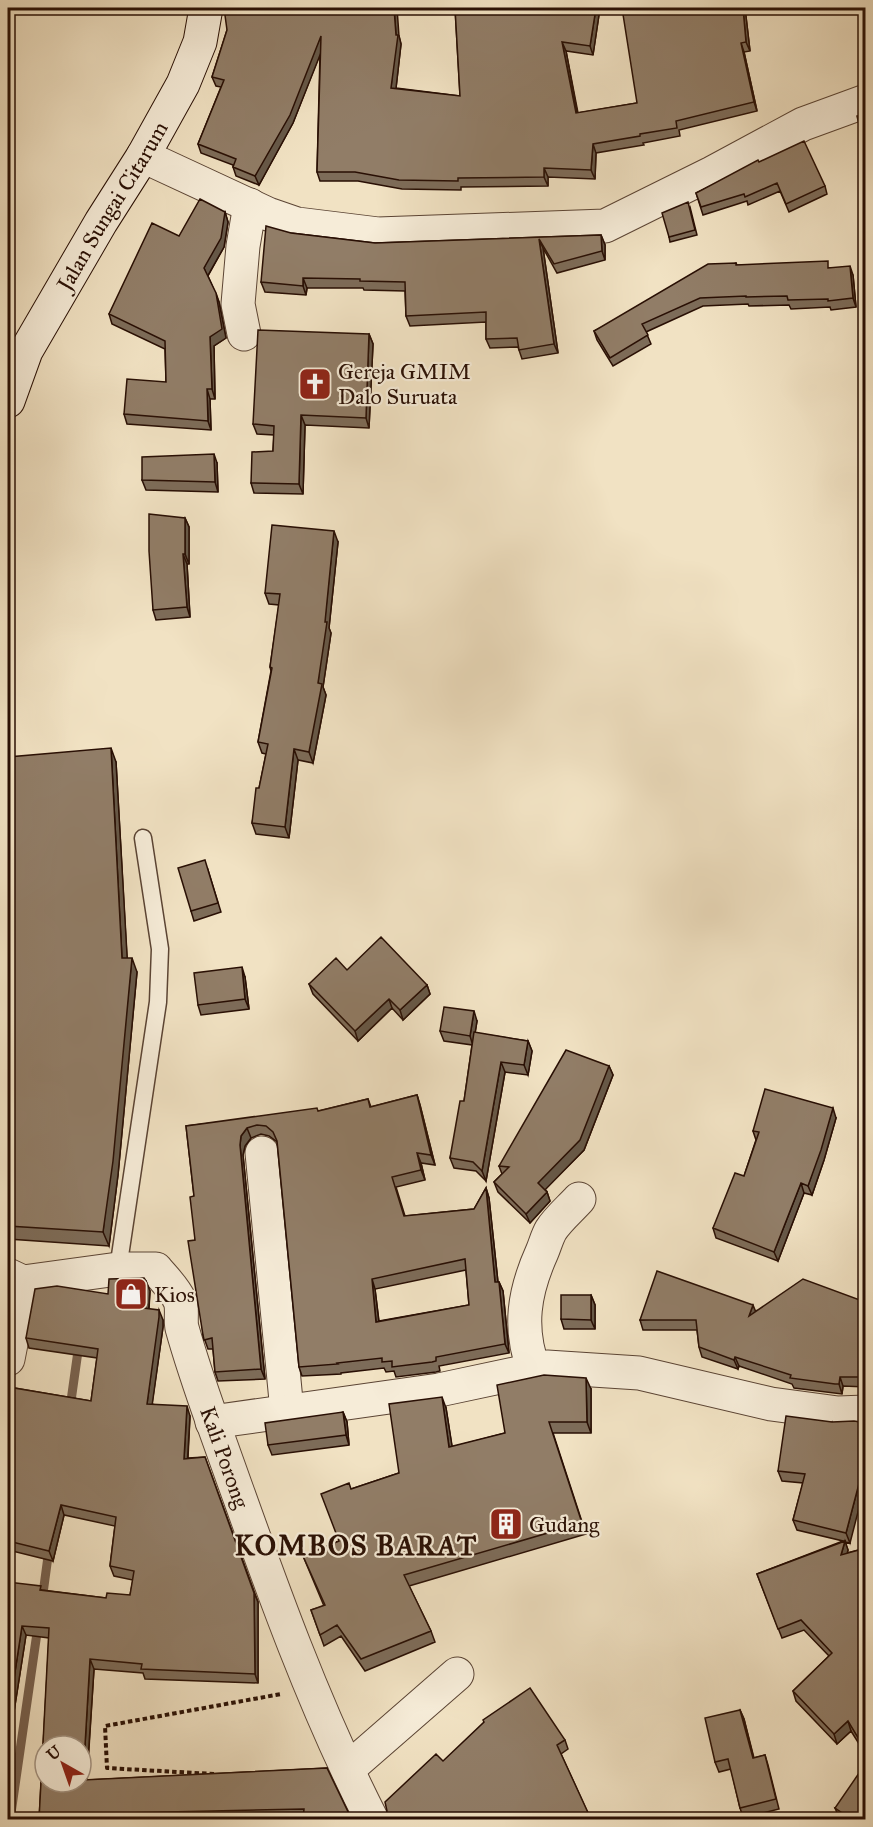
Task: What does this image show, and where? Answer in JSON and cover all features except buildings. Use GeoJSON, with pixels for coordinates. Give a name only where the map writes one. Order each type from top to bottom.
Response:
{"type":"FeatureCollection","features":[{"type":"Feature","properties":{"kind":"street","name":"Jalan Sungai Citarum"},"geometry":{"type":"LineString","coordinates":[[8,401],[26,351],[101,222],[143,156],[183,84],[200,42],[206,8]]}},
{"type":"Feature","properties":{"kind":"street"},"geometry":{"type":"LineString","coordinates":[[143,156],[297,224],[378,234],[605,225],[803,124],[866,101]]}},
{"type":"Feature","properties":{"kind":"street"},"geometry":{"type":"LineString","coordinates":[[244,334],[238,304],[243,246],[250,205]]}},
{"type":"Feature","properties":{"kind":"street"},"geometry":{"type":"LineString","coordinates":[[262,1152],[287,1411]]}},
{"type":"Feature","properties":{"kind":"street"},"geometry":{"type":"LineString","coordinates":[[534,1370],[526,1350],[527,1293],[551,1230],[579,1199]]}},
{"type":"Feature","properties":{"kind":"street","name":"Kali Porong"},"geometry":{"type":"LineString","coordinates":[[15,1278],[118,1269],[156,1269],[173,1290],[180,1303],[183,1330],[212,1422],[310,1688],[352,1782],[372,1820]]}},
{"type":"Feature","properties":{"kind":"street"},"geometry":{"type":"LineString","coordinates":[[8,1359],[15,1278]]}},
{"type":"Feature","properties":{"kind":"street"},"geometry":{"type":"LineString","coordinates":[[212,1422],[439,1390],[547,1367],[639,1373],[771,1404],[838,1413],[866,1412]]}},
{"type":"Feature","properties":{"kind":"street"},"geometry":{"type":"LineString","coordinates":[[348,1769],[457,1674]]}},
{"type":"Feature","properties":{"kind":"lane"},"geometry":{"type":"LineString","coordinates":[[118,1269],[158,1002],[160,949],[143,838]]}},
{"type":"Feature","properties":{"kind":"path"},"geometry":{"type":"LineString","coordinates":[[224,1775],[106,1768],[105,1726],[310,1688]]}},
{"type":"Feature","properties":{"kind":"waterway"},"geometry":{"type":"LineString","coordinates":[[70,1408],[79,1344]]}},
{"type":"Feature","properties":{"kind":"waterway"},"geometry":{"type":"LineString","coordinates":[[42,1601],[49,1549]]}},
{"type":"Feature","properties":{"kind":"waterway"},"geometry":{"type":"LineString","coordinates":[[10,1820],[38,1626]]}},
{"type":"Feature","properties":{"kind":"place","name":"Gereja GMIM Dalo Suruata"},"geometry":{"type":"Point","coordinates":[315,384]}},
{"type":"Feature","properties":{"kind":"place","name":"Kios"},"geometry":{"type":"Point","coordinates":[131,1294]}},
{"type":"Feature","properties":{"kind":"place","name":"Gudang"},"geometry":{"type":"Point","coordinates":[506,1524]}},
{"type":"Feature","properties":{"kind":"district","name":"KOMBOS BARAT"},"geometry":{"type":"Point","coordinates":[356,1545]}}]}
